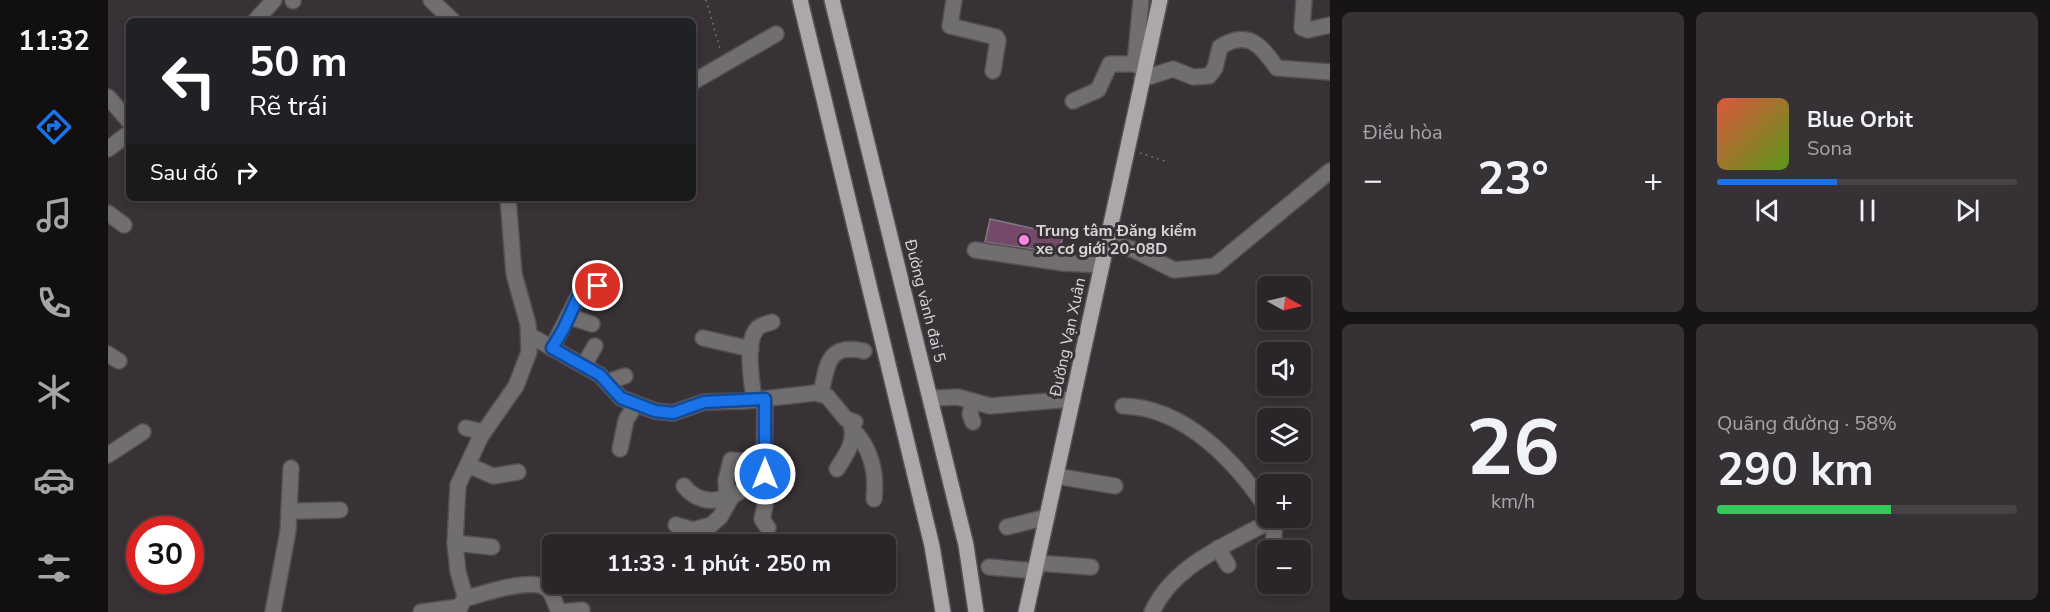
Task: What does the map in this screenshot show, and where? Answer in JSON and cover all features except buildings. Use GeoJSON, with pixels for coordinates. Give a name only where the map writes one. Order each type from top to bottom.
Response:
{"type":"FeatureCollection","features":[{"type":"Feature","properties":{"kind":"main road"},"geometry":{"type":"LineString","coordinates":[[800,0],[932,546],[943,612]]}},
{"type":"Feature","properties":{"kind":"main road","name":"Đường vành đai 5"},"geometry":{"type":"LineString","coordinates":[[832,0],[966,545],[976,612]]}},
{"type":"Feature","properties":{"kind":"main road","name":"Đường Vạn Xuân"},"geometry":{"type":"LineString","coordinates":[[1026,612],[1128,149],[1140,70],[1160,0]]}},
{"type":"Feature","properties":{"kind":"street"},"geometry":{"type":"LineString","coordinates":[[258,18],[274,0]]}},
{"type":"Feature","properties":{"kind":"street"},"geometry":{"type":"LineString","coordinates":[[954,0],[950,26],[996,37],[998,40],[993,70]]}},
{"type":"Feature","properties":{"kind":"street"},"geometry":{"type":"LineString","coordinates":[[1140,70],[1141,0]]}},
{"type":"Feature","properties":{"kind":"street"},"geometry":{"type":"LineString","coordinates":[[1304,0],[1302,28],[1308,30],[1330,25]]}},
{"type":"Feature","properties":{"kind":"street"},"geometry":{"type":"LineString","coordinates":[[439,3],[451,18]]}},
{"type":"Feature","properties":{"kind":"street"},"geometry":{"type":"LineString","coordinates":[[696,80],[776,34]]}},
{"type":"Feature","properties":{"kind":"street"},"geometry":{"type":"LineString","coordinates":[[1072,101],[1098,90],[1110,64],[1140,70],[1173,69],[1193,77],[1209,75],[1215,68],[1220,47],[1246,39],[1253,41],[1265,51],[1277,68],[1330,72]]}},
{"type":"Feature","properties":{"kind":"street"},"geometry":{"type":"LineString","coordinates":[[108,97],[126,118]]}},
{"type":"Feature","properties":{"kind":"street"},"geometry":{"type":"LineString","coordinates":[[108,149],[126,135]]}},
{"type":"Feature","properties":{"kind":"street"},"geometry":{"type":"LineString","coordinates":[[1107,242],[1134,250],[1174,270],[1215,266],[1330,171]]}},
{"type":"Feature","properties":{"kind":"street"},"geometry":{"type":"LineString","coordinates":[[460,606],[455,543],[456,492],[483,432],[516,386],[529,352],[529,335],[514,274],[508,201]]}},
{"type":"Feature","properties":{"kind":"street"},"geometry":{"type":"LineString","coordinates":[[108,213],[124,225]]}},
{"type":"Feature","properties":{"kind":"street"},"geometry":{"type":"LineString","coordinates":[[975,250],[1063,263],[1102,265]]}},
{"type":"Feature","properties":{"kind":"street"},"geometry":{"type":"LineString","coordinates":[[552,348],[570,317],[581,291],[598,286]]}},
{"type":"Feature","properties":{"kind":"street"},"geometry":{"type":"LineString","coordinates":[[570,317],[592,324]]}},
{"type":"Feature","properties":{"kind":"street"},"geometry":{"type":"LineString","coordinates":[[768,528],[762,519],[765,471],[760,400],[751,349],[754,331],[772,322]]}},
{"type":"Feature","properties":{"kind":"street"},"geometry":{"type":"LineString","coordinates":[[529,335],[584,365],[607,382],[621,398],[635,405],[673,413],[704,402],[760,400],[821,394]]}},
{"type":"Feature","properties":{"kind":"street"},"geometry":{"type":"LineString","coordinates":[[703,338],[751,349]]}},
{"type":"Feature","properties":{"kind":"street"},"geometry":{"type":"LineString","coordinates":[[584,365],[595,346]]}},
{"type":"Feature","properties":{"kind":"street"},"geometry":{"type":"LineString","coordinates":[[821,394],[829,362],[834,353],[843,349],[864,351]]}},
{"type":"Feature","properties":{"kind":"street"},"geometry":{"type":"LineString","coordinates":[[607,382],[625,376]]}},
{"type":"Feature","properties":{"kind":"street"},"geometry":{"type":"LineString","coordinates":[[821,394],[852,425],[868,450],[876,483],[874,499]]}},
{"type":"Feature","properties":{"kind":"street"},"geometry":{"type":"LineString","coordinates":[[935,398],[946,396],[990,406],[1073,399]]}},
{"type":"Feature","properties":{"kind":"street"},"geometry":{"type":"LineString","coordinates":[[973,401],[970,414],[973,422]]}},
{"type":"Feature","properties":{"kind":"street"},"geometry":{"type":"LineString","coordinates":[[620,449],[626,420],[635,405]]}},
{"type":"Feature","properties":{"kind":"street"},"geometry":{"type":"LineString","coordinates":[[1123,406],[1151,408],[1164,413],[1204,440],[1257,494]]}},
{"type":"Feature","properties":{"kind":"street"},"geometry":{"type":"LineString","coordinates":[[837,469],[852,444],[852,425]]}},
{"type":"Feature","properties":{"kind":"street"},"geometry":{"type":"LineString","coordinates":[[466,428],[483,432]]}},
{"type":"Feature","properties":{"kind":"street"},"geometry":{"type":"LineString","coordinates":[[108,455],[143,432]]}},
{"type":"Feature","properties":{"kind":"street"},"geometry":{"type":"LineString","coordinates":[[676,525],[693,530],[704,528],[720,517],[727,499],[726,480],[731,460],[765,471]]}},
{"type":"Feature","properties":{"kind":"street"},"geometry":{"type":"LineString","coordinates":[[468,465],[493,476],[506,476],[518,471]]}},
{"type":"Feature","properties":{"kind":"street"},"geometry":{"type":"LineString","coordinates":[[273,612],[292,510],[291,468]]}},
{"type":"Feature","properties":{"kind":"street"},"geometry":{"type":"LineString","coordinates":[[684,486],[690,494],[710,501],[719,501],[727,499],[765,471]]}},
{"type":"Feature","properties":{"kind":"street"},"geometry":{"type":"LineString","coordinates":[[1056,476],[1115,486]]}},
{"type":"Feature","properties":{"kind":"street"},"geometry":{"type":"LineString","coordinates":[[292,510],[340,510]]}},
{"type":"Feature","properties":{"kind":"street"},"geometry":{"type":"LineString","coordinates":[[1007,527],[1047,517]]}},
{"type":"Feature","properties":{"kind":"street"},"geometry":{"type":"LineString","coordinates":[[1152,612],[1158,598],[1171,583],[1196,562],[1257,525]]}},
{"type":"Feature","properties":{"kind":"street"},"geometry":{"type":"LineString","coordinates":[[455,543],[492,547]]}},
{"type":"Feature","properties":{"kind":"street"},"geometry":{"type":"LineString","coordinates":[[1218,548],[1228,565]]}},
{"type":"Feature","properties":{"kind":"street"},"geometry":{"type":"LineString","coordinates":[[989,567],[1091,567]]}},
{"type":"Feature","properties":{"kind":"street"},"geometry":{"type":"LineString","coordinates":[[421,612],[460,606],[507,587],[539,585],[550,591],[560,612],[582,610]]}},
{"type":"Feature","properties":{"kind":"path"},"geometry":{"type":"LineString","coordinates":[[706,0],[725,64]]}},
{"type":"Feature","properties":{"kind":"path"},"geometry":{"type":"LineString","coordinates":[[1128,149],[1165,161]]}},
{"type":"Feature","properties":{"kind":"place","name":"Trung tâm Đăng kiểm xe cơ giới 20-08D"},"geometry":{"type":"Point","coordinates":[1024,240]}},
{"type":"Feature","properties":{"kind":"route"},"geometry":{"type":"LineString","coordinates":[[598,286],[581,291],[570,317],[552,348],[600,375],[621,398],[655,411],[673,413],[704,402],[765,399],[765,474]]}}]}
